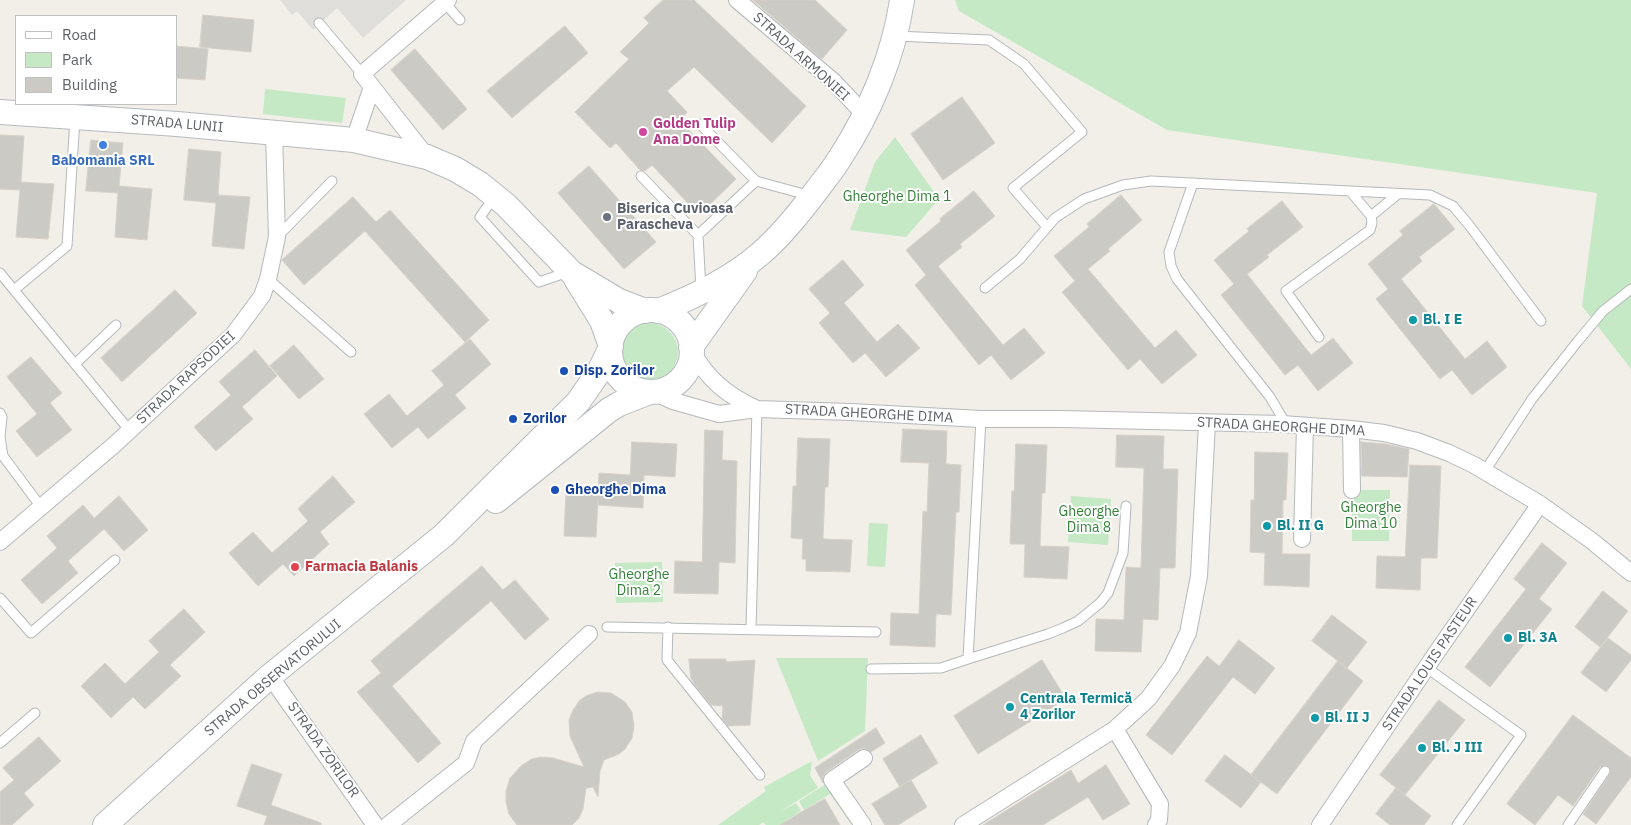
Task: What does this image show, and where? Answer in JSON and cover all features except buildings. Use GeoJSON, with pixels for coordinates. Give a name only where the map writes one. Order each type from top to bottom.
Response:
{"type":"FeatureCollection","features":[{"type":"Feature","properties":{"kind":"main road"},"geometry":{"type":"LineString","coordinates":[[692,349],[740,277],[797,217],[840,159],[865,115],[880,79],[895,36],[902,0]]}},
{"type":"Feature","properties":{"kind":"main road","name":"STRADA LUNII"},"geometry":{"type":"LineString","coordinates":[[0,112],[76,116],[354,140],[426,157],[455,169],[495,196],[571,272],[602,321],[610,347]]}},
{"type":"Feature","properties":{"kind":"main road"},"geometry":{"type":"LineString","coordinates":[[651,311],[672,316],[683,326],[692,349],[690,364],[683,376],[667,389],[651,392],[635,389],[622,380],[613,366],[610,347],[618,327],[635,314],[651,311],[701,292],[736,272],[759,255]]}},
{"type":"Feature","properties":{"kind":"main road","name":"STRADA LUNII"},"geometry":{"type":"LineString","coordinates":[[571,272],[619,301],[651,311]]}},
{"type":"Feature","properties":{"kind":"main road","name":"STRADA OBSERVATORULUI"},"geometry":{"type":"LineString","coordinates":[[105,825],[270,676],[444,535],[578,402],[599,372],[610,347]]}},
{"type":"Feature","properties":{"kind":"main road","name":"STRADA OBSERVATORULUI"},"geometry":{"type":"LineString","coordinates":[[444,535],[475,518],[537,470],[609,410],[619,404],[651,392]]}},
{"type":"Feature","properties":{"kind":"street","name":"STRADA ARMONIEI"},"geometry":{"type":"LineString","coordinates":[[737,0],[833,81],[865,115]]}},
{"type":"Feature","properties":{"kind":"street"},"geometry":{"type":"LineString","coordinates":[[354,140],[367,80],[447,1]]}},
{"type":"Feature","properties":{"kind":"street"},"geometry":{"type":"LineString","coordinates":[[367,80],[426,157]]}},
{"type":"Feature","properties":{"kind":"street","name":"STRADA RAPSODIEI"},"geometry":{"type":"LineString","coordinates":[[0,542],[130,430],[233,336],[262,296],[268,279],[277,237],[274,132]]}},
{"type":"Feature","properties":{"kind":"street","name":"STRADA GHEORGHE DIMA"},"geometry":{"type":"LineString","coordinates":[[692,349],[706,374],[739,401],[757,409]]}},
{"type":"Feature","properties":{"kind":"street","name":"STRADA GHEORGHE DIMA"},"geometry":{"type":"LineString","coordinates":[[651,392],[673,401],[719,414],[757,409],[981,419],[1282,424],[1384,433],[1417,441],[1449,452],[1485,471],[1540,504],[1592,541],[1631,573]]}},
{"type":"Feature","properties":{"kind":"street"},"geometry":{"type":"LineString","coordinates":[[963,825],[1115,729],[1148,699],[1172,666],[1188,633],[1199,576],[1207,424]]}},
{"type":"Feature","properties":{"kind":"street"},"geometry":{"type":"LineString","coordinates":[[1302,539],[1305,426]]}},
{"type":"Feature","properties":{"kind":"street"},"geometry":{"type":"LineString","coordinates":[[1350,429],[1352,490]]}},
{"type":"Feature","properties":{"kind":"street","name":"STRADA LOUIS PASTEUR"},"geometry":{"type":"LineString","coordinates":[[1320,825],[1540,504]]}},
{"type":"Feature","properties":{"kind":"street"},"geometry":{"type":"LineString","coordinates":[[388,825],[466,764],[474,741],[590,634]]}},
{"type":"Feature","properties":{"kind":"street","name":"STRADA ZORILOR"},"geometry":{"type":"LineString","coordinates":[[270,676],[375,825]]}},
{"type":"Feature","properties":{"kind":"street"},"geometry":{"type":"LineString","coordinates":[[1115,729],[1160,804],[1159,820],[1156,825]]}},
{"type":"Feature","properties":{"kind":"street"},"geometry":{"type":"LineString","coordinates":[[863,825],[832,780],[864,758]]}},
{"type":"Feature","properties":{"kind":"lane"},"geometry":{"type":"LineString","coordinates":[[447,1],[460,20]]}},
{"type":"Feature","properties":{"kind":"lane"},"geometry":{"type":"LineString","coordinates":[[319,23],[367,80]]}},
{"type":"Feature","properties":{"kind":"lane"},"geometry":{"type":"LineString","coordinates":[[895,36],[988,40],[1024,64],[1082,132],[1013,188],[1047,228]]}},
{"type":"Feature","properties":{"kind":"lane"},"geometry":{"type":"LineString","coordinates":[[14,290],[67,246],[76,116]]}},
{"type":"Feature","properties":{"kind":"lane"},"geometry":{"type":"LineString","coordinates":[[700,124],[756,180],[812,196]]}},
{"type":"Feature","properties":{"kind":"lane"},"geometry":{"type":"LineString","coordinates":[[641,176],[698,235],[701,292]]}},
{"type":"Feature","properties":{"kind":"lane"},"geometry":{"type":"LineString","coordinates":[[698,235],[756,180]]}},
{"type":"Feature","properties":{"kind":"lane"},"geometry":{"type":"LineString","coordinates":[[277,237],[332,181]]}},
{"type":"Feature","properties":{"kind":"lane"},"geometry":{"type":"LineString","coordinates":[[984,288],[1020,259],[1055,218],[1084,199],[1123,185],[1151,181],[1430,195],[1453,206],[1541,321]]}},
{"type":"Feature","properties":{"kind":"lane"},"geometry":{"type":"LineString","coordinates":[[1192,183],[1170,252],[1171,266],[1177,279],[1270,396],[1283,419],[1282,424]]}},
{"type":"Feature","properties":{"kind":"lane"},"geometry":{"type":"LineString","coordinates":[[1319,337],[1286,291],[1370,230],[1371,216],[1350,191]]}},
{"type":"Feature","properties":{"kind":"lane"},"geometry":{"type":"LineString","coordinates":[[1371,216],[1398,194]]}},
{"type":"Feature","properties":{"kind":"lane"},"geometry":{"type":"LineString","coordinates":[[0,273],[130,430]]}},
{"type":"Feature","properties":{"kind":"lane"},"geometry":{"type":"LineString","coordinates":[[268,279],[351,352]]}},
{"type":"Feature","properties":{"kind":"lane"},"geometry":{"type":"LineString","coordinates":[[1485,471],[1532,399],[1578,341],[1603,311],[1631,289]]}},
{"type":"Feature","properties":{"kind":"lane"},"geometry":{"type":"LineString","coordinates":[[75,364],[116,326]]}},
{"type":"Feature","properties":{"kind":"lane"},"geometry":{"type":"LineString","coordinates":[[752,629],[757,409]]}},
{"type":"Feature","properties":{"kind":"lane"},"geometry":{"type":"LineString","coordinates":[[0,413],[2,417],[0,437],[3,456],[41,507]]}},
{"type":"Feature","properties":{"kind":"lane"},"geometry":{"type":"LineString","coordinates":[[968,659],[981,419]]}},
{"type":"Feature","properties":{"kind":"lane"},"geometry":{"type":"LineString","coordinates":[[870,669],[941,668],[1048,634],[1078,621],[1100,603],[1108,592],[1123,553],[1126,506]]}},
{"type":"Feature","properties":{"kind":"lane"},"geometry":{"type":"LineString","coordinates":[[0,598],[31,633],[115,560]]}},
{"type":"Feature","properties":{"kind":"lane"},"geometry":{"type":"LineString","coordinates":[[607,627],[876,632]]}},
{"type":"Feature","properties":{"kind":"lane"},"geometry":{"type":"LineString","coordinates":[[668,628],[667,660],[760,775]]}},
{"type":"Feature","properties":{"kind":"lane"},"geometry":{"type":"LineString","coordinates":[[1427,668],[1521,736],[1457,825]]}},
{"type":"Feature","properties":{"kind":"lane"},"geometry":{"type":"LineString","coordinates":[[0,743],[35,712]]}},
{"type":"Feature","properties":{"kind":"lane"},"geometry":{"type":"LineString","coordinates":[[1568,825],[1605,771]]}},
{"type":"Feature","properties":{"kind":"shaded area"},"geometry":{"type":"Polygon","coordinates":[[[280,0],[406,0],[363,38],[337,8],[313,30],[297,11],[292,15],[280,0]]]}},
{"type":"Feature","properties":{"kind":"green space"},"geometry":{"type":"Polygon","coordinates":[[[955,0],[1631,0],[1631,369],[1582,306],[1597,193],[1167,130],[959,11],[955,0]]]}},
{"type":"Feature","properties":{"kind":"green space"},"geometry":{"type":"Polygon","coordinates":[[[265,89],[346,98],[342,123],[263,114],[265,89]]]}},
{"type":"Feature","properties":{"kind":"green space","name":"Gheorghe Dima 1"},"geometry":{"type":"Polygon","coordinates":[[[895,137],[939,199],[906,237],[850,230],[875,162],[895,137]]]}},
{"type":"Feature","properties":{"kind":"green space"},"geometry":{"type":"Polygon","coordinates":[[[643,323],[655,323],[670,331],[678,346],[678,358],[670,373],[655,381],[643,381],[628,373],[620,358],[620,346],[628,331],[643,323]]]}},
{"type":"Feature","properties":{"kind":"green space","name":"Gheorghe Dima 10"},"geometry":{"type":"Polygon","coordinates":[[[1352,490],[1390,490],[1389,541],[1352,541],[1352,490]]]}},
{"type":"Feature","properties":{"kind":"green space","name":"Gheorghe Dima 8"},"geometry":{"type":"Polygon","coordinates":[[[1071,496],[1111,499],[1108,545],[1068,542],[1071,496]]]}},
{"type":"Feature","properties":{"kind":"green space"},"geometry":{"type":"Polygon","coordinates":[[[869,523],[888,524],[885,567],[867,566],[869,523]]]}},
{"type":"Feature","properties":{"kind":"green space","name":"Gheorghe Dima 2"},"geometry":{"type":"Polygon","coordinates":[[[662,562],[663,602],[616,603],[615,563],[662,562]]]}},
{"type":"Feature","properties":{"kind":"green space"},"geometry":{"type":"Polygon","coordinates":[[[776,658],[868,658],[865,731],[818,761],[776,658]]]}},
{"type":"Feature","properties":{"kind":"green space"},"geometry":{"type":"Polygon","coordinates":[[[812,761],[810,775],[818,788],[779,812],[796,803],[801,811],[784,822],[786,825],[766,825],[763,822],[759,825],[718,825],[766,791],[764,787],[812,761]]]}},
{"type":"Feature","properties":{"kind":"green space"},"geometry":{"type":"Polygon","coordinates":[[[831,781],[858,820],[851,824],[830,794],[804,810],[799,801],[831,781]]]}},
{"type":"Feature","properties":{"kind":"place","name":"Golden Tulip Ana Dome"},"geometry":{"type":"Point","coordinates":[643,132]}},
{"type":"Feature","properties":{"kind":"place","name":"Babomania SRL"},"geometry":{"type":"Point","coordinates":[103,145]}},
{"type":"Feature","properties":{"kind":"place","name":"Biserica Cuvioasa Parascheva"},"geometry":{"type":"Point","coordinates":[607,217]}},
{"type":"Feature","properties":{"kind":"place","name":"Bl. I E"},"geometry":{"type":"Point","coordinates":[1413,320]}},
{"type":"Feature","properties":{"kind":"place","name":"Disp. Zorilor"},"geometry":{"type":"Point","coordinates":[564,371]}},
{"type":"Feature","properties":{"kind":"place","name":"Zorilor"},"geometry":{"type":"Point","coordinates":[513,419]}},
{"type":"Feature","properties":{"kind":"place","name":"Gheorghe Dima"},"geometry":{"type":"Point","coordinates":[555,490]}},
{"type":"Feature","properties":{"kind":"place","name":"Bl. II G"},"geometry":{"type":"Point","coordinates":[1267,526]}},
{"type":"Feature","properties":{"kind":"place","name":"Farmacia Balanis"},"geometry":{"type":"Point","coordinates":[295,567]}},
{"type":"Feature","properties":{"kind":"place","name":"Bl. 3A"},"geometry":{"type":"Point","coordinates":[1508,638]}},
{"type":"Feature","properties":{"kind":"place","name":"Centrala Termică 4 Zorilor"},"geometry":{"type":"Point","coordinates":[1010,707]}},
{"type":"Feature","properties":{"kind":"place","name":"Bl. II J"},"geometry":{"type":"Point","coordinates":[1315,718]}},
{"type":"Feature","properties":{"kind":"place","name":"Bl. J III"},"geometry":{"type":"Point","coordinates":[1422,748]}}]}
